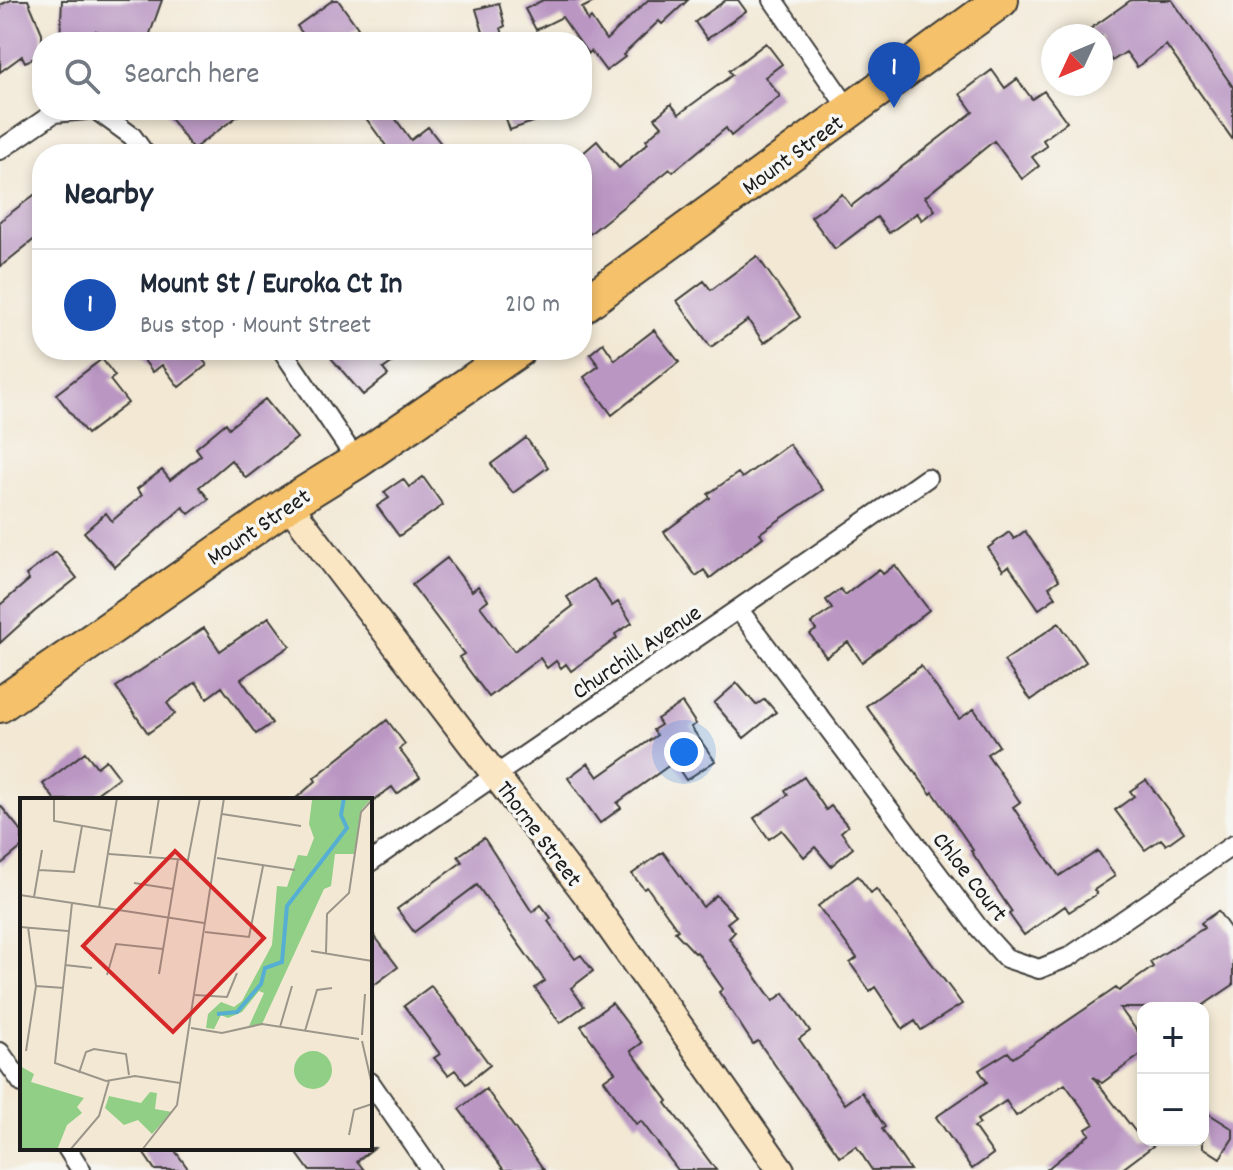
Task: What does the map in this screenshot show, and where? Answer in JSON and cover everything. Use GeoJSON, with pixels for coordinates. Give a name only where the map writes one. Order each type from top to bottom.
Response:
{"type":"FeatureCollection","features":[{"type":"Feature","properties":{"kind":"highway","name":"Mount Street"},"geometry":{"type":"LineString","coordinates":[[592,299],[1001,0]]}},
{"type":"Feature","properties":{"kind":"highway","name":"Mount Street"},"geometry":{"type":"LineString","coordinates":[[0,705],[288,504],[357,461],[503,360]]}},
{"type":"Feature","properties":{"kind":"street"},"geometry":{"type":"LineString","coordinates":[[773,0],[850,111]]}},
{"type":"Feature","properties":{"kind":"street"},"geometry":{"type":"LineString","coordinates":[[0,150],[44,120]]}},
{"type":"Feature","properties":{"kind":"street"},"geometry":{"type":"LineString","coordinates":[[110,120],[138,144]]}},
{"type":"Feature","properties":{"kind":"street"},"geometry":{"type":"LineString","coordinates":[[289,360],[357,461]]}},
{"type":"Feature","properties":{"kind":"street","name":"Churchill Avenue"},"geometry":{"type":"LineString","coordinates":[[372,861],[927,478]]}},
{"type":"Feature","properties":{"kind":"street","name":"Thorne Street"},"geometry":{"type":"LineString","coordinates":[[288,504],[593,903],[781,1170]]}},
{"type":"Feature","properties":{"kind":"street","name":"Chloe Court"},"geometry":{"type":"LineString","coordinates":[[739,610],[978,927],[1006,958],[1039,969],[1069,957],[1233,845]]}},
{"type":"Feature","properties":{"kind":"street"},"geometry":{"type":"LineString","coordinates":[[0,1052],[20,1080]]}},
{"type":"Feature","properties":{"kind":"street"},"geometry":{"type":"LineString","coordinates":[[372,1085],[431,1170]]}},
{"type":"Feature","properties":{"kind":"street"},"geometry":{"type":"LineString","coordinates":[[68,1150],[81,1170]]}},
{"type":"Feature","properties":{"kind":"building"},"geometry":{"type":"Polygon","coordinates":[[[11,0],[28,0],[42,32],[32,32],[32,59],[25,62],[22,56],[0,72],[0,5],[11,0]]]}},
{"type":"Feature","properties":{"kind":"building"},"geometry":{"type":"Polygon","coordinates":[[[62,0],[162,0],[151,32],[60,32],[62,0]]]}},
{"type":"Feature","properties":{"kind":"building"},"geometry":{"type":"Polygon","coordinates":[[[333,0],[338,0],[358,28],[353,32],[302,32],[297,26],[333,0]]]}},
{"type":"Feature","properties":{"kind":"building"},"geometry":{"type":"Polygon","coordinates":[[[543,0],[598,0],[582,8],[588,21],[591,18],[606,40],[648,0],[688,0],[662,24],[659,21],[623,55],[625,57],[606,71],[592,52],[592,32],[573,32],[562,17],[536,30],[525,9],[543,0]]]}},
{"type":"Feature","properties":{"kind":"building"},"geometry":{"type":"Polygon","coordinates":[[[726,0],[738,0],[746,11],[707,39],[695,22],[726,0]]]}},
{"type":"Feature","properties":{"kind":"building"},"geometry":{"type":"Polygon","coordinates":[[[1131,0],[1172,0],[1233,87],[1233,140],[1166,45],[1137,67],[1126,52],[1113,60],[1113,24],[1097,24],[1131,0]]]}},
{"type":"Feature","properties":{"kind":"building"},"geometry":{"type":"Polygon","coordinates":[[[499,3],[505,26],[501,28],[502,32],[483,32],[476,9],[499,3]]]}},
{"type":"Feature","properties":{"kind":"building"},"geometry":{"type":"Polygon","coordinates":[[[766,43],[782,64],[765,77],[780,96],[731,136],[726,128],[592,232],[592,145],[597,141],[619,168],[662,126],[655,118],[671,104],[679,114],[732,75],[729,71],[766,43]]]}},
{"type":"Feature","properties":{"kind":"building"},"geometry":{"type":"Polygon","coordinates":[[[992,70],[1005,88],[1017,79],[1032,99],[1041,93],[1041,96],[1048,96],[1067,122],[1043,140],[1047,146],[1032,157],[1039,166],[1022,179],[994,141],[925,197],[935,210],[922,220],[917,213],[889,233],[877,217],[835,249],[811,217],[842,194],[851,206],[973,112],[960,94],[992,70]]]}},
{"type":"Feature","properties":{"kind":"building"},"geometry":{"type":"Polygon","coordinates":[[[171,120],[232,120],[200,144],[189,144],[171,120]]]}},
{"type":"Feature","properties":{"kind":"building"},"geometry":{"type":"Polygon","coordinates":[[[367,120],[396,120],[411,140],[428,127],[441,144],[385,144],[367,120]]]}},
{"type":"Feature","properties":{"kind":"building"},"geometry":{"type":"Polygon","coordinates":[[[506,120],[538,120],[510,130],[506,120]]]}},
{"type":"Feature","properties":{"kind":"building"},"geometry":{"type":"Polygon","coordinates":[[[32,197],[32,241],[0,267],[0,221],[32,197]]]}},
{"type":"Feature","properties":{"kind":"building"},"geometry":{"type":"Polygon","coordinates":[[[757,256],[800,317],[764,343],[748,320],[711,347],[677,301],[704,281],[711,290],[757,256]]]}},
{"type":"Feature","properties":{"kind":"building"},"geometry":{"type":"Polygon","coordinates":[[[654,330],[679,362],[612,415],[584,377],[599,366],[592,352],[603,343],[615,360],[654,330]]]}},
{"type":"Feature","properties":{"kind":"building"},"geometry":{"type":"Polygon","coordinates":[[[103,360],[115,376],[110,380],[128,403],[87,434],[56,394],[103,360]]]}},
{"type":"Feature","properties":{"kind":"building"},"geometry":{"type":"Polygon","coordinates":[[[144,360],[203,360],[207,365],[179,387],[162,365],[153,372],[144,360]]]}},
{"type":"Feature","properties":{"kind":"building"},"geometry":{"type":"Polygon","coordinates":[[[333,360],[396,360],[383,369],[388,375],[363,395],[333,360]]]}},
{"type":"Feature","properties":{"kind":"building"},"geometry":{"type":"Polygon","coordinates":[[[265,399],[297,438],[246,478],[231,460],[199,487],[209,499],[189,514],[183,507],[115,567],[84,532],[106,513],[112,521],[142,495],[137,489],[162,470],[170,480],[201,455],[196,448],[226,423],[229,428],[265,399]]]}},
{"type":"Feature","properties":{"kind":"building"},"geometry":{"type":"Polygon","coordinates":[[[526,438],[548,467],[513,493],[491,464],[526,438]]]}},
{"type":"Feature","properties":{"kind":"building"},"geometry":{"type":"Polygon","coordinates":[[[789,444],[823,490],[760,533],[763,537],[710,578],[704,570],[696,576],[664,532],[710,498],[708,494],[738,473],[742,478],[789,444]]]}},
{"type":"Feature","properties":{"kind":"building"},"geometry":{"type":"Polygon","coordinates":[[[423,477],[443,505],[399,536],[377,506],[389,498],[384,492],[403,479],[409,487],[423,477]]]}},
{"type":"Feature","properties":{"kind":"building"},"geometry":{"type":"Polygon","coordinates":[[[1025,531],[1059,580],[1049,587],[1056,597],[1039,609],[1009,566],[1003,570],[988,548],[1009,532],[1014,539],[1025,531]]]}},
{"type":"Feature","properties":{"kind":"building"},"geometry":{"type":"Polygon","coordinates":[[[56,552],[77,578],[0,643],[0,605],[29,580],[26,575],[56,552]]]}},
{"type":"Feature","properties":{"kind":"building"},"geometry":{"type":"Polygon","coordinates":[[[447,558],[472,591],[478,586],[488,600],[480,606],[514,651],[573,606],[567,597],[594,579],[612,606],[618,602],[632,623],[615,634],[617,638],[571,671],[566,664],[561,668],[556,661],[547,668],[540,658],[489,697],[459,657],[464,654],[412,585],[447,558]]]}},
{"type":"Feature","properties":{"kind":"building"},"geometry":{"type":"Polygon","coordinates":[[[895,565],[929,610],[862,662],[848,642],[826,657],[810,634],[816,630],[811,623],[832,609],[826,600],[841,589],[845,595],[879,569],[883,574],[895,565]]]}},
{"type":"Feature","properties":{"kind":"building"},"geometry":{"type":"Polygon","coordinates":[[[269,617],[290,646],[241,679],[272,723],[256,734],[222,687],[207,698],[196,682],[167,703],[175,714],[148,733],[116,687],[204,628],[220,651],[269,617]]]}},
{"type":"Feature","properties":{"kind":"building"},"geometry":{"type":"Polygon","coordinates":[[[1059,623],[1086,662],[1031,700],[1004,661],[1059,623]]]}},
{"type":"Feature","properties":{"kind":"building"},"geometry":{"type":"Polygon","coordinates":[[[921,666],[959,719],[974,709],[999,746],[987,754],[1020,802],[1013,807],[1059,876],[1098,851],[1115,876],[1094,890],[1097,894],[1069,912],[1065,906],[1024,935],[973,850],[933,792],[931,794],[866,706],[921,666]]]}},
{"type":"Feature","properties":{"kind":"building"},"geometry":{"type":"Polygon","coordinates":[[[737,683],[756,705],[765,699],[776,712],[744,738],[714,703],[737,683]]]}},
{"type":"Feature","properties":{"kind":"building"},"geometry":{"type":"Polygon","coordinates":[[[682,703],[696,724],[691,727],[715,761],[686,780],[674,762],[617,803],[621,808],[600,823],[568,778],[588,763],[598,777],[657,735],[653,730],[661,725],[657,719],[682,703]]]}},
{"type":"Feature","properties":{"kind":"building"},"geometry":{"type":"Polygon","coordinates":[[[387,720],[405,744],[399,749],[420,777],[397,794],[392,787],[374,800],[296,798],[316,781],[314,778],[387,720]]]}},
{"type":"Feature","properties":{"kind":"building"},"geometry":{"type":"Polygon","coordinates":[[[85,752],[97,767],[106,760],[119,777],[91,798],[54,798],[43,784],[85,752]]]}},
{"type":"Feature","properties":{"kind":"building"},"geometry":{"type":"Polygon","coordinates":[[[804,777],[826,810],[831,806],[848,826],[841,832],[853,848],[831,866],[815,847],[804,857],[782,830],[769,839],[754,818],[788,795],[785,790],[804,777]]]}},
{"type":"Feature","properties":{"kind":"building"},"geometry":{"type":"Polygon","coordinates":[[[1146,780],[1184,832],[1166,845],[1161,839],[1145,850],[1115,810],[1134,796],[1130,791],[1146,780]]]}},
{"type":"Feature","properties":{"kind":"building"},"geometry":{"type":"Polygon","coordinates":[[[0,805],[20,830],[20,849],[0,865],[0,805]]]}},
{"type":"Feature","properties":{"kind":"building"},"geometry":{"type":"Polygon","coordinates":[[[484,838],[532,912],[541,905],[551,918],[548,921],[575,959],[581,955],[593,971],[571,988],[584,1006],[560,1023],[535,988],[545,981],[477,885],[414,932],[397,909],[462,862],[458,856],[484,838]]]}},
{"type":"Feature","properties":{"kind":"building"},"geometry":{"type":"Polygon","coordinates":[[[663,852],[703,907],[716,895],[736,916],[727,923],[735,932],[729,938],[773,1001],[784,993],[810,1031],[799,1039],[845,1104],[862,1092],[910,1170],[872,1170],[856,1146],[840,1157],[758,1041],[753,1044],[719,992],[723,989],[697,952],[675,932],[678,930],[647,887],[644,889],[632,874],[663,852]]]}},
{"type":"Feature","properties":{"kind":"building"},"geometry":{"type":"Polygon","coordinates":[[[858,876],[871,893],[876,889],[962,1004],[921,1030],[915,1021],[903,1029],[875,987],[870,991],[850,963],[857,958],[818,906],[858,876]]]}},
{"type":"Feature","properties":{"kind":"building"},"geometry":{"type":"Polygon","coordinates":[[[1218,911],[1233,932],[1233,985],[1208,1002],[1137,1002],[1137,1008],[1120,1008],[1137,1031],[1137,1057],[1102,1083],[1093,1077],[1137,1134],[1137,1146],[1153,1146],[1121,1170],[1046,1170],[1090,1134],[1086,1129],[1094,1124],[1065,1084],[1016,1116],[1006,1101],[977,1120],[980,1124],[974,1127],[993,1154],[972,1169],[936,1117],[987,1082],[979,1070],[1008,1052],[1013,1058],[1116,988],[1119,991],[1153,967],[1150,962],[1204,928],[1201,923],[1218,911]]]}},
{"type":"Feature","properties":{"kind":"building"},"geometry":{"type":"Polygon","coordinates":[[[372,933],[398,967],[372,986],[372,933]]]}},
{"type":"Feature","properties":{"kind":"building"},"geometry":{"type":"Polygon","coordinates":[[[431,986],[490,1065],[466,1084],[455,1070],[448,1075],[434,1058],[440,1054],[404,1006],[431,986]]]}},
{"type":"Feature","properties":{"kind":"building"},"geometry":{"type":"Polygon","coordinates":[[[612,1003],[642,1043],[631,1051],[716,1170],[678,1170],[641,1121],[636,1124],[604,1080],[615,1072],[581,1026],[612,1003]]]}},
{"type":"Feature","properties":{"kind":"building"},"geometry":{"type":"Polygon","coordinates":[[[486,1089],[544,1170],[504,1170],[459,1109],[486,1089]]]}},
{"type":"Feature","properties":{"kind":"building"},"geometry":{"type":"Polygon","coordinates":[[[1209,1114],[1233,1129],[1233,1138],[1220,1158],[1203,1147],[1209,1146],[1209,1114]]]}},
{"type":"Feature","properties":{"kind":"building"},"geometry":{"type":"Polygon","coordinates":[[[141,1150],[174,1150],[189,1170],[155,1170],[141,1150]]]}},
{"type":"Feature","properties":{"kind":"building"},"geometry":{"type":"Polygon","coordinates":[[[294,1150],[371,1150],[357,1161],[364,1170],[309,1170],[294,1150]]]}},
{"type":"Feature","properties":{"kind":"place","name":"Mount St / Euroka Ct In"},"geometry":{"type":"Point","coordinates":[894,108]}}]}
